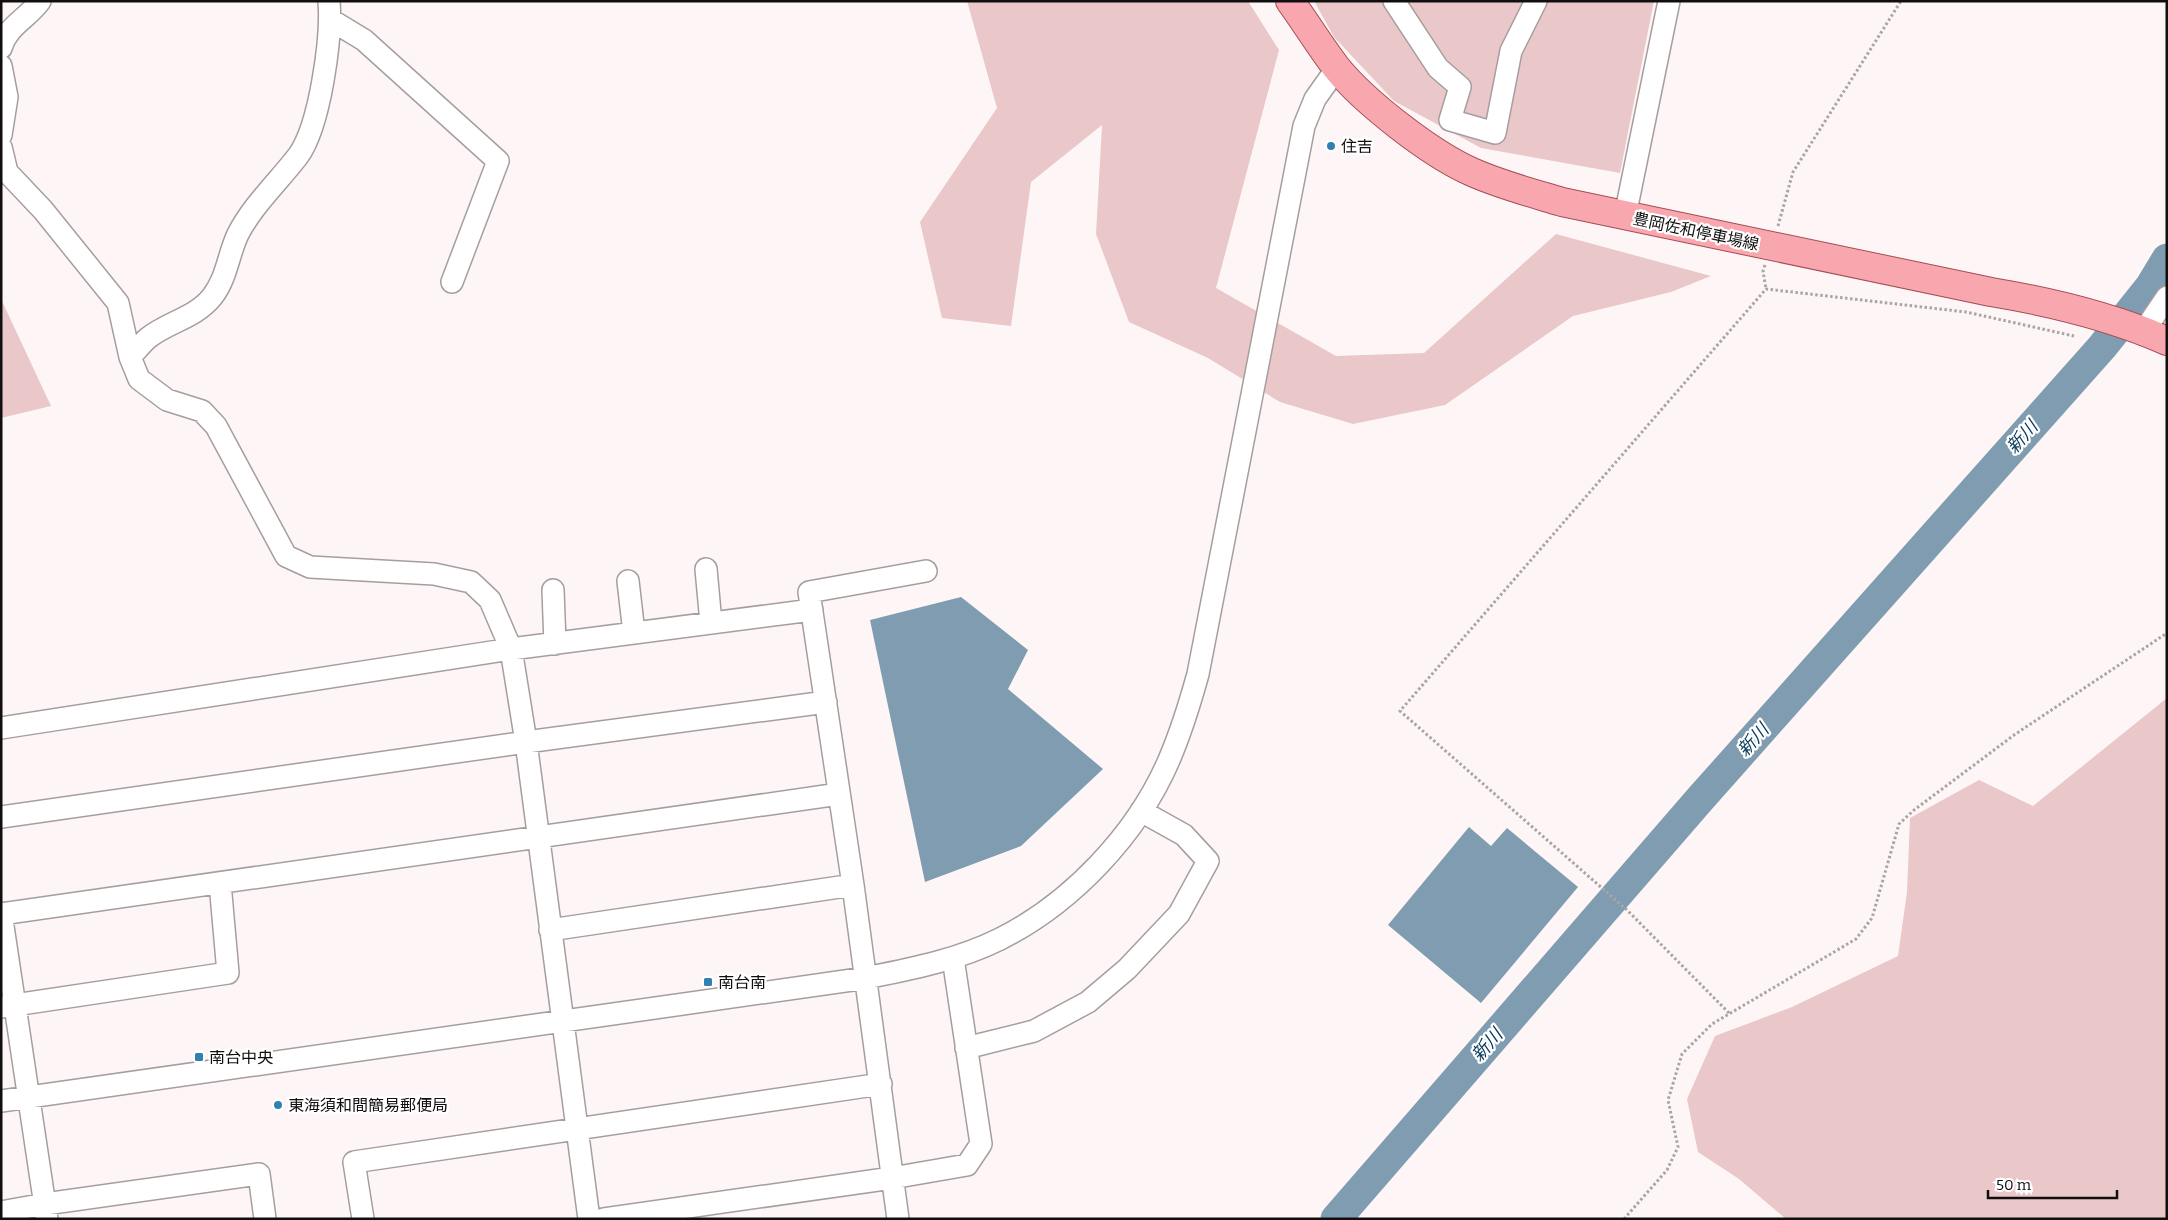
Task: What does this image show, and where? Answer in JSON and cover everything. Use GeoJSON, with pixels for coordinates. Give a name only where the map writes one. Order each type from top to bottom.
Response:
{"type":"FeatureCollection","features":[{"type":"Feature","properties":{"kind":"main road","name":"豊岡佐和停車場線"},"geometry":{"type":"LineString","coordinates":[[1290,1],[1337,68],[1378,109],[1420,141],[1470,171],[1513,188],[1562,202],[1624,216],[2039,300],[2137,329]]}},
{"type":"Feature","properties":{"kind":"street"},"geometry":{"type":"LineString","coordinates":[[1,48],[5,35],[32,12],[40,1]]}},
{"type":"Feature","properties":{"kind":"street"},"geometry":{"type":"LineString","coordinates":[[1394,1],[1438,68],[1460,87],[1450,120],[1495,133],[1511,51],[1536,1]]}},
{"type":"Feature","properties":{"kind":"street"},"geometry":{"type":"LineString","coordinates":[[1624,216],[1669,1]]}},
{"type":"Feature","properties":{"kind":"street"},"geometry":{"type":"LineString","coordinates":[[330,11],[498,160],[452,282]]}},
{"type":"Feature","properties":{"kind":"street"},"geometry":{"type":"LineString","coordinates":[[130,357],[148,337],[186,318],[212,298],[227,272],[238,235],[299,154],[315,120],[330,11]]}},
{"type":"Feature","properties":{"kind":"street"},"geometry":{"type":"LineString","coordinates":[[1,66],[7,97],[1,135]]}},
{"type":"Feature","properties":{"kind":"street"},"geometry":{"type":"LineString","coordinates":[[1,1101],[866,978],[953,958],[1000,939],[1041,915],[1074,887],[1113,849],[1141,810],[1168,762],[1186,717],[1198,674],[1304,126],[1315,99],[1337,68]]}},
{"type":"Feature","properties":{"kind":"street"},"geometry":{"type":"LineString","coordinates":[[1,147],[7,172],[43,210],[118,302],[130,357],[138,379],[167,400],[202,411],[216,426],[286,556],[310,567],[434,574],[471,582],[490,600],[511,649],[526,742],[589,1219]]}},
{"type":"Feature","properties":{"kind":"street"},"geometry":{"type":"LineString","coordinates":[[2137,329],[2167,297]]}},
{"type":"Feature","properties":{"kind":"street"},"geometry":{"type":"LineString","coordinates":[[706,569],[711,623]]}},
{"type":"Feature","properties":{"kind":"street"},"geometry":{"type":"LineString","coordinates":[[898,1219],[853,885],[809,592],[926,572]]}},
{"type":"Feature","properties":{"kind":"street"},"geometry":{"type":"LineString","coordinates":[[628,581],[634,633]]}},
{"type":"Feature","properties":{"kind":"street"},"geometry":{"type":"LineString","coordinates":[[553,590],[555,644]]}},
{"type":"Feature","properties":{"kind":"street"},"geometry":{"type":"LineString","coordinates":[[1,728],[511,649],[812,610]]}},
{"type":"Feature","properties":{"kind":"street"},"geometry":{"type":"LineString","coordinates":[[1,817],[526,742],[826,702]]}},
{"type":"Feature","properties":{"kind":"street"},"geometry":{"type":"LineString","coordinates":[[46,1211],[30,1097],[9,1006],[1,914],[839,794]]}},
{"type":"Feature","properties":{"kind":"street"},"geometry":{"type":"LineString","coordinates":[[966,1048],[1034,1032],[1088,1002],[1127,969],[1179,914],[1208,861],[1184,835],[1141,810]]}},
{"type":"Feature","properties":{"kind":"street"},"geometry":{"type":"LineString","coordinates":[[9,1006],[228,973],[220,883]]}},
{"type":"Feature","properties":{"kind":"street"},"geometry":{"type":"LineString","coordinates":[[550,930],[853,885]]}},
{"type":"Feature","properties":{"kind":"street"},"geometry":{"type":"LineString","coordinates":[[604,1219],[892,1178],[967,1165],[981,1144],[953,958]]}},
{"type":"Feature","properties":{"kind":"street"},"geometry":{"type":"LineString","coordinates":[[363,1219],[354,1162],[880,1084]]}},
{"type":"Feature","properties":{"kind":"street"},"geometry":{"type":"LineString","coordinates":[[1,1212],[46,1211],[258,1174],[265,1219]]}},
{"type":"Feature","properties":{"kind":"path"},"geometry":{"type":"LineString","coordinates":[[1776,232],[1793,172],[1901,1]]}},
{"type":"Feature","properties":{"kind":"path"},"geometry":{"type":"LineString","coordinates":[[1765,265],[1763,271],[1766,289]]}},
{"type":"Feature","properties":{"kind":"path"},"geometry":{"type":"LineString","coordinates":[[1766,289],[1966,312],[2074,336]]}},
{"type":"Feature","properties":{"kind":"path"},"geometry":{"type":"LineString","coordinates":[[1729,1014],[1627,910],[1400,711],[1766,289]]}},
{"type":"Feature","properties":{"kind":"path"},"geometry":{"type":"LineString","coordinates":[[1624,1219],[1667,1170],[1678,1147],[1668,1100],[1682,1054],[1712,1024],[1856,939],[1872,918],[1899,824],[1914,810],[2014,735],[2167,633]]}},
{"type":"Feature","properties":{"kind":"shaded area"},"geometry":{"type":"Polygon","coordinates":[[[967,1],[1248,1],[1279,50],[1216,288],[1336,356],[1424,353],[1556,234],[1711,276],[1671,292],[1573,316],[1445,405],[1353,424],[1280,402],[1208,358],[1129,322],[1096,234],[1102,125],[1031,182],[1011,326],[942,318],[920,222],[997,108],[967,1]]]}},
{"type":"Feature","properties":{"kind":"shaded area"},"geometry":{"type":"Polygon","coordinates":[[[1314,1],[1654,1],[1620,173],[1481,148],[1394,101],[1334,37],[1314,1]]]}},
{"type":"Feature","properties":{"kind":"shaded area"},"geometry":{"type":"Polygon","coordinates":[[[1,299],[51,406],[1,418],[1,299]]]}},
{"type":"Feature","properties":{"kind":"shaded area"},"geometry":{"type":"Polygon","coordinates":[[[2167,698],[2167,1219],[1786,1219],[1739,1179],[1698,1152],[1687,1099],[1715,1036],[1792,1007],[1898,956],[1907,892],[1910,818],[1979,780],[2033,806],[2167,698]]]}},
{"type":"Feature","properties":{"kind":"water"},"geometry":{"type":"Polygon","coordinates":[[[961,597],[1028,650],[1008,689],[1103,769],[1021,846],[925,882],[870,620],[961,597]]]}},
{"type":"Feature","properties":{"kind":"water"},"geometry":{"type":"Polygon","coordinates":[[[1469,827],[1491,846],[1507,828],[1578,887],[1481,1003],[1388,925],[1469,827]]]}},
{"type":"Feature","properties":{"kind":"waterway","name":"新川"},"geometry":{"type":"LineString","coordinates":[[1336,1219],[1700,799],[2102,347],[2150,287],[2167,259]]}},
{"type":"Feature","properties":{"kind":"place","name":"住吉"},"geometry":{"type":"Point","coordinates":[1331,146]}},
{"type":"Feature","properties":{"kind":"place","name":"南台南"},"geometry":{"type":"Point","coordinates":[708,982]}},
{"type":"Feature","properties":{"kind":"place","name":"南台中央"},"geometry":{"type":"Point","coordinates":[199,1057]}},
{"type":"Feature","properties":{"kind":"place","name":"東海須和間簡易郵便局"},"geometry":{"type":"Point","coordinates":[278,1105]}}]}
